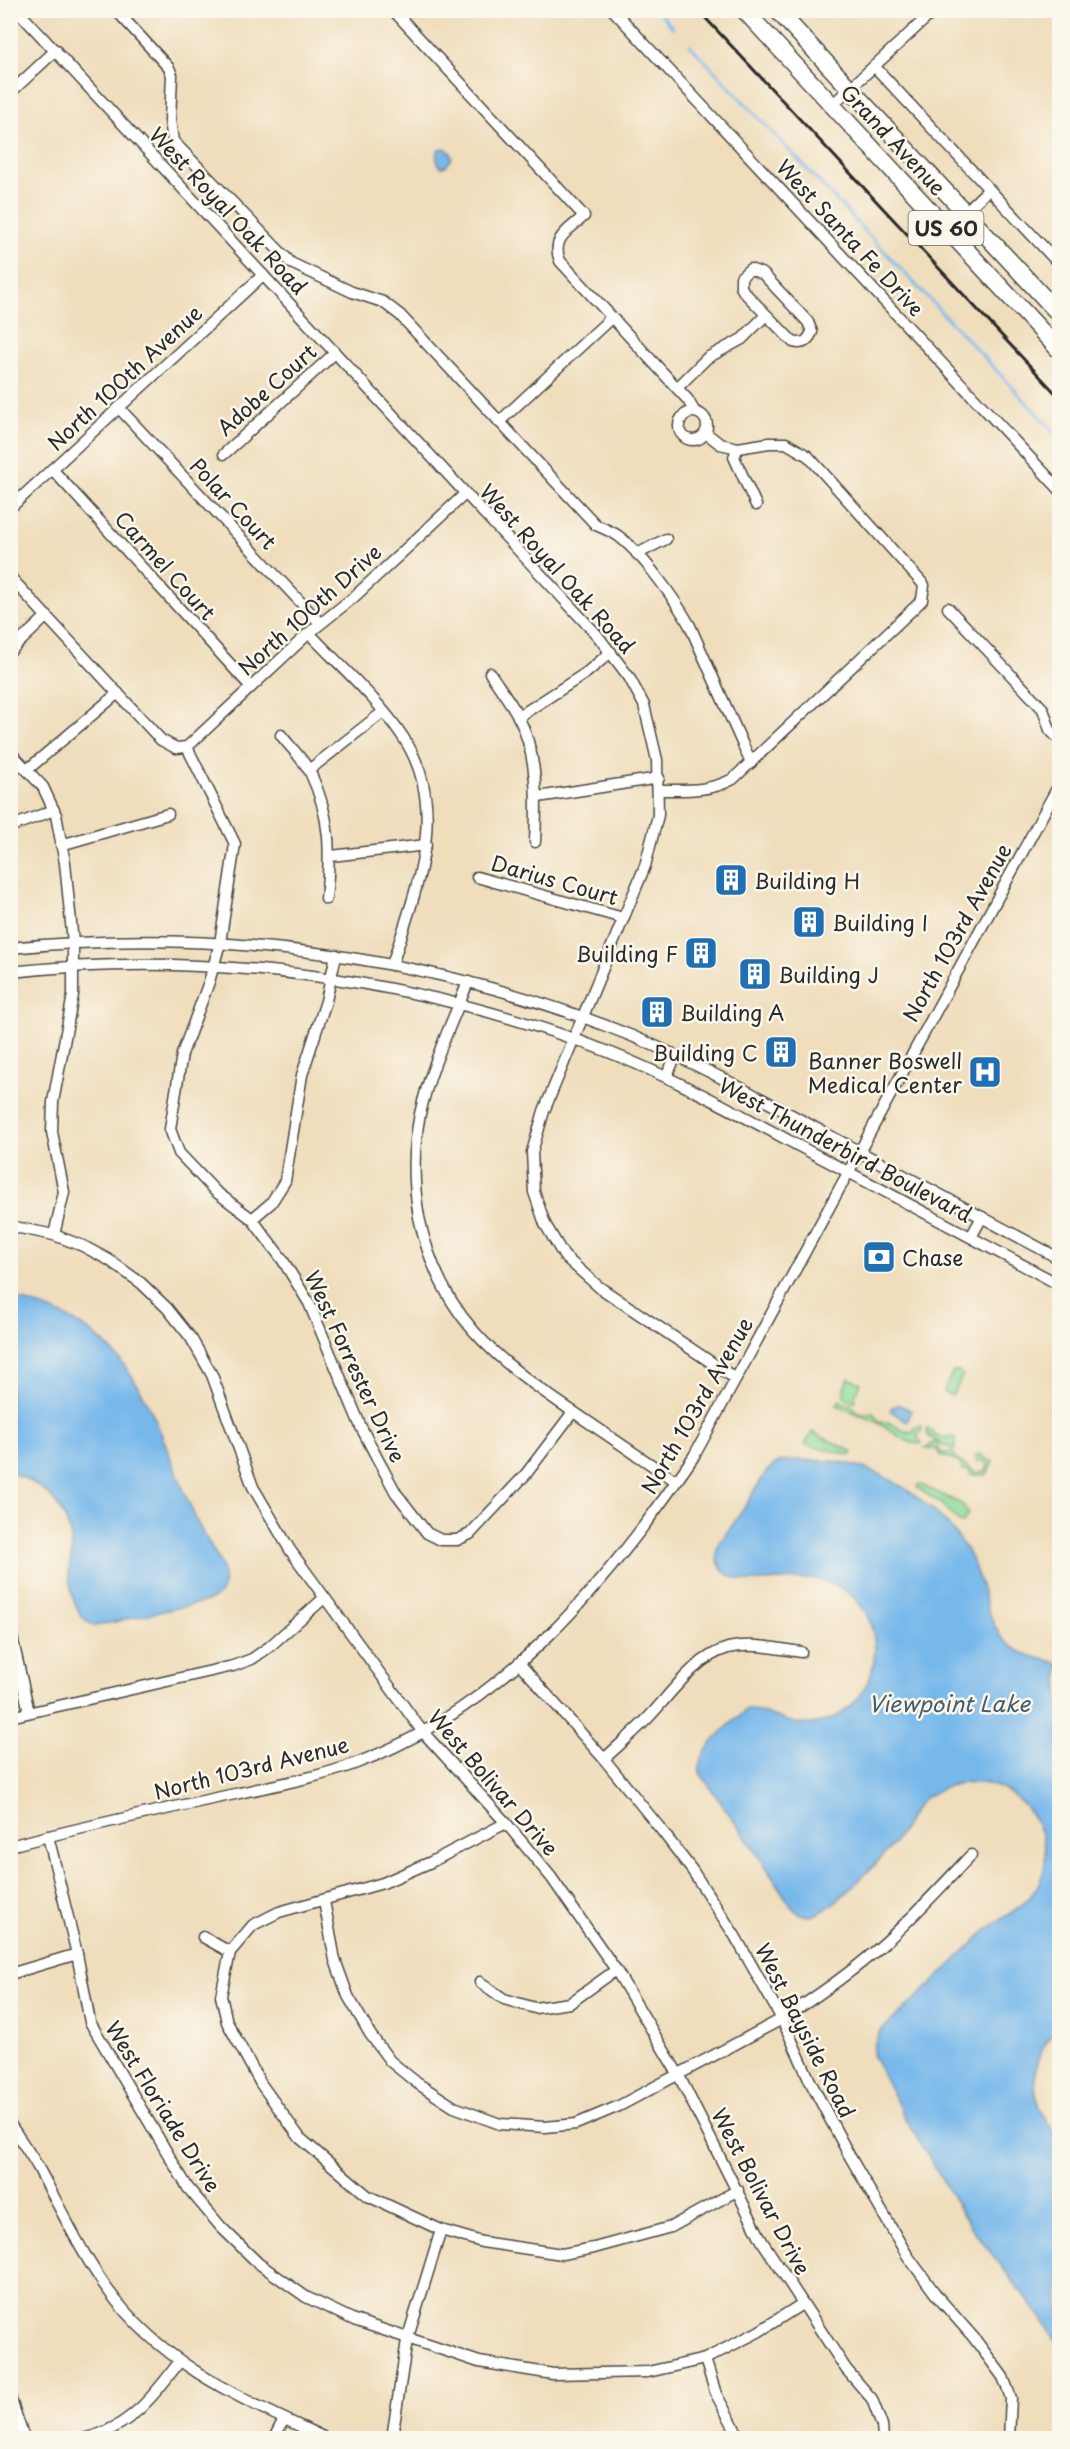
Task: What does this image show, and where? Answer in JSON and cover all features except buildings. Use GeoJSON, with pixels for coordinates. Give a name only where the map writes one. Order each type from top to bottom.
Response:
{"type":"FeatureCollection","features":[{"type":"Feature","properties":{"kind":"highway","name":"Grand Avenue"},"geometry":{"type":"LineString","coordinates":[[744,10],[1059,351]]}},
{"type":"Feature","properties":{"kind":"highway","name":"Grand Avenue"},"geometry":{"type":"LineString","coordinates":[[777,10],[1059,315]]}},
{"type":"Feature","properties":{"kind":"street","name":"West Royal Oak Road"},"geometry":{"type":"LineString","coordinates":[[17,10],[610,652],[629,677],[644,705],[654,740],[659,778],[656,827],[651,849],[544,1111],[532,1152],[534,1191],[544,1224],[564,1256],[599,1287],[736,1380]]}},
{"type":"Feature","properties":{"kind":"street"},"geometry":{"type":"LineString","coordinates":[[116,10],[169,68],[172,75],[170,120],[173,141],[291,263],[352,292],[383,302],[400,315],[596,525],[615,534],[637,554],[681,610],[690,626],[752,763]]}},
{"type":"Feature","properties":{"kind":"street"},"geometry":{"type":"LineString","coordinates":[[393,10],[584,216],[557,242],[556,250],[561,261],[688,400],[694,411],[706,419],[706,433]]}},
{"type":"Feature","properties":{"kind":"street","name":"West Santa Fe Drive"},"geometry":{"type":"LineString","coordinates":[[613,10],[1059,490]]}},
{"type":"Feature","properties":{"kind":"street"},"geometry":{"type":"LineString","coordinates":[[832,105],[935,10]]}},
{"type":"Feature","properties":{"kind":"street"},"geometry":{"type":"LineString","coordinates":[[10,93],[56,50]]}},
{"type":"Feature","properties":{"kind":"street"},"geometry":{"type":"LineString","coordinates":[[874,66],[1059,265]]}},
{"type":"Feature","properties":{"kind":"street"},"geometry":{"type":"LineString","coordinates":[[964,213],[988,190]]}},
{"type":"Feature","properties":{"kind":"street"},"geometry":{"type":"LineString","coordinates":[[750,269],[763,274],[808,322],[812,332],[803,343],[793,342],[766,315],[741,287],[741,277],[750,269]]}},
{"type":"Feature","properties":{"kind":"street","name":"North 100th Avenue"},"geometry":{"type":"LineString","coordinates":[[10,508],[263,275]]}},
{"type":"Feature","properties":{"kind":"street"},"geometry":{"type":"LineString","coordinates":[[677,388],[707,358],[741,339],[766,315]]}},
{"type":"Feature","properties":{"kind":"street"},"geometry":{"type":"LineString","coordinates":[[499,422],[611,318]]}},
{"type":"Feature","properties":{"kind":"street","name":"Adobe Court"},"geometry":{"type":"LineString","coordinates":[[224,454],[335,353]]}},
{"type":"Feature","properties":{"kind":"street","name":"Polar Court"},"geometry":{"type":"LineString","coordinates":[[119,408],[320,623]]}},
{"type":"Feature","properties":{"kind":"street"},"geometry":{"type":"LineString","coordinates":[[694,411],[682,417],[679,426],[681,434],[694,440],[706,433]]}},
{"type":"Feature","properties":{"kind":"street"},"geometry":{"type":"LineString","coordinates":[[659,790],[700,791],[718,787],[734,779],[922,600],[924,585],[808,456],[786,443],[738,448],[720,444],[706,433]]}},
{"type":"Feature","properties":{"kind":"street"},"geometry":{"type":"LineString","coordinates":[[738,448],[734,457],[756,505]]}},
{"type":"Feature","properties":{"kind":"street","name":"Carmel Court"},"geometry":{"type":"LineString","coordinates":[[52,470],[251,687]]}},
{"type":"Feature","properties":{"kind":"street","name":"North 100th Drive"},"geometry":{"type":"LineString","coordinates":[[181,748],[320,623],[354,597],[465,494]]}},
{"type":"Feature","properties":{"kind":"street"},"geometry":{"type":"LineString","coordinates":[[637,554],[666,539]]}},
{"type":"Feature","properties":{"kind":"street"},"geometry":{"type":"LineString","coordinates":[[10,577],[161,740],[181,748]]}},
{"type":"Feature","properties":{"kind":"street"},"geometry":{"type":"LineString","coordinates":[[948,608],[1042,709],[1050,730],[1059,740]]}},
{"type":"Feature","properties":{"kind":"street"},"geometry":{"type":"LineString","coordinates":[[10,651],[47,616]]}},
{"type":"Feature","properties":{"kind":"street"},"geometry":{"type":"LineString","coordinates":[[309,633],[404,737],[422,780],[428,817],[426,845],[416,888],[392,965]]}},
{"type":"Feature","properties":{"kind":"street"},"geometry":{"type":"LineString","coordinates":[[518,717],[586,673],[610,652]]}},
{"type":"Feature","properties":{"kind":"street"},"geometry":{"type":"LineString","coordinates":[[490,673],[518,717],[531,754],[538,797],[535,842]]}},
{"type":"Feature","properties":{"kind":"street"},"geometry":{"type":"LineString","coordinates":[[27,770],[118,693]]}},
{"type":"Feature","properties":{"kind":"street"},"geometry":{"type":"LineString","coordinates":[[309,770],[383,712]]}},
{"type":"Feature","properties":{"kind":"street"},"geometry":{"type":"LineString","coordinates":[[281,735],[309,770],[325,811],[331,856],[326,899]]}},
{"type":"Feature","properties":{"kind":"street","name":"West Forrester Drive"},"geometry":{"type":"LineString","coordinates":[[181,748],[235,844],[220,943],[182,1054],[170,1129],[179,1153],[214,1191],[252,1219],[282,1259],[309,1303],[366,1437],[396,1493],[427,1533],[441,1540],[457,1540],[470,1534],[504,1500],[573,1412]]}},
{"type":"Feature","properties":{"kind":"street"},"geometry":{"type":"LineString","coordinates":[[10,752],[43,787],[54,810],[61,845],[73,943],[73,996],[53,1102],[52,1132],[64,1192],[54,1236]]}},
{"type":"Feature","properties":{"kind":"street"},"geometry":{"type":"LineString","coordinates":[[538,797],[659,778]]}},
{"type":"Feature","properties":{"kind":"street","name":"North 103rd Avenue"},"geometry":{"type":"LineString","coordinates":[[10,1846],[354,1764],[392,1748],[464,1706],[519,1663],[559,1626],[606,1575],[694,1456],[1059,783]]}},
{"type":"Feature","properties":{"kind":"street"},"geometry":{"type":"LineString","coordinates":[[10,826],[54,810]]}},
{"type":"Feature","properties":{"kind":"street"},"geometry":{"type":"LineString","coordinates":[[61,845],[168,814]]}},
{"type":"Feature","properties":{"kind":"street"},"geometry":{"type":"LineString","coordinates":[[331,856],[426,845]]}},
{"type":"Feature","properties":{"kind":"street","name":"Darius Court"},"geometry":{"type":"LineString","coordinates":[[477,877],[623,918]]}},
{"type":"Feature","properties":{"kind":"street","name":"West Thunderbird Boulevard"},"geometry":{"type":"LineString","coordinates":[[10,948],[139,941],[220,943],[336,955],[468,982],[582,1017],[676,1056],[1059,1259]]}},
{"type":"Feature","properties":{"kind":"street"},"geometry":{"type":"LineString","coordinates":[[252,1219],[271,1203],[285,1181],[302,1075],[332,978],[336,955]]}},
{"type":"Feature","properties":{"kind":"street","name":"West Thunderbird Boulevard"},"geometry":{"type":"LineString","coordinates":[[10,972],[74,966],[152,965],[273,971],[332,978],[460,1005],[573,1039],[666,1077],[1059,1285]]}},
{"type":"Feature","properties":{"kind":"street"},"geometry":{"type":"LineString","coordinates":[[468,982],[430,1078],[417,1131],[415,1187],[424,1240],[444,1289],[471,1329],[511,1369],[676,1481]]}},
{"type":"Feature","properties":{"kind":"street"},"geometry":{"type":"LineString","coordinates":[[666,1077],[676,1056]]}},
{"type":"Feature","properties":{"kind":"street"},"geometry":{"type":"LineString","coordinates":[[971,1238],[982,1217]]}},
{"type":"Feature","properties":{"kind":"street","name":"West Bolivar Drive"},"geometry":{"type":"LineString","coordinates":[[10,1226],[54,1236],[83,1246],[109,1260],[141,1282],[167,1308],[191,1338],[212,1375],[253,1487],[290,1550],[323,1599],[422,1731],[506,1823],[551,1878],[616,1970],[678,2074],[762,2241],[846,2369],[872,2399],[882,2426],[883,2439]]}},
{"type":"Feature","properties":{"kind":"street"},"geometry":{"type":"LineString","coordinates":[[10,1717],[233,1666],[252,1659],[323,1599]]}},
{"type":"Feature","properties":{"kind":"street"},"geometry":{"type":"LineString","coordinates":[[10,1628],[29,1712]]}},
{"type":"Feature","properties":{"kind":"street"},"geometry":{"type":"LineString","coordinates":[[604,1759],[713,1654],[728,1648],[745,1646],[801,1652]]}},
{"type":"Feature","properties":{"kind":"street","name":"West Bayside Road"},"geometry":{"type":"LineString","coordinates":[[519,1663],[604,1759],[692,1870],[735,1936],[782,2019],[811,2083],[849,2155],[908,2255],[937,2296],[974,2338],[1003,2377],[1011,2398],[1010,2439]]}},
{"type":"Feature","properties":{"kind":"street"},"geometry":{"type":"LineString","coordinates":[[506,1823],[431,1862],[383,1883],[279,1912],[253,1925],[230,1952],[221,1996],[227,2022],[261,2084],[300,2138],[368,2196],[441,2229],[482,2242],[562,2254],[594,2248],[671,2227],[738,2190]]}},
{"type":"Feature","properties":{"kind":"street","name":"West Floriade Drive"},"geometry":{"type":"LineString","coordinates":[[48,1836],[77,1954],[90,2022],[188,2188],[221,2227],[258,2263],[306,2297],[354,2320],[406,2340],[479,2362],[553,2373],[648,2372],[705,2359],[802,2304]]}},
{"type":"Feature","properties":{"kind":"street"},"geometry":{"type":"LineString","coordinates":[[324,1901],[335,1960],[348,1996],[370,2034],[390,2061],[417,2083],[454,2107],[500,2124],[545,2127],[576,2124],[619,2106],[782,2019],[839,1980],[874,1952],[971,1855]]}},
{"type":"Feature","properties":{"kind":"street"},"geometry":{"type":"LineString","coordinates":[[203,1937],[230,1952]]}},
{"type":"Feature","properties":{"kind":"street"},"geometry":{"type":"LineString","coordinates":[[10,1974],[77,1954]]}},
{"type":"Feature","properties":{"kind":"street"},"geometry":{"type":"LineString","coordinates":[[480,1982],[504,1999],[535,2008],[570,2003],[616,1970]]}},
{"type":"Feature","properties":{"kind":"street"},"geometry":{"type":"LineString","coordinates":[[10,2124],[39,2168],[75,2238],[108,2291],[140,2328],[179,2362],[231,2394],[325,2439]]}},
{"type":"Feature","properties":{"kind":"street"},"geometry":{"type":"LineString","coordinates":[[392,2439],[406,2340],[441,2229]]}},
{"type":"Feature","properties":{"kind":"street"},"geometry":{"type":"LineString","coordinates":[[705,2359],[716,2394],[740,2439]]}},
{"type":"Feature","properties":{"kind":"street"},"geometry":{"type":"LineString","coordinates":[[86,2439],[99,2436],[130,2417],[153,2397],[179,2362]]}},
{"type":"Feature","properties":{"kind":"street"},"geometry":{"type":"LineString","coordinates":[[10,2397],[24,2439]]}},
{"type":"Feature","properties":{"kind":"street"},"geometry":{"type":"LineString","coordinates":[[274,2439],[284,2419]]}},
{"type":"Feature","properties":{"kind":"green space"},"geometry":{"type":"Polygon","coordinates":[[[953,1372],[963,1375],[952,1396],[943,1392],[953,1372]]]}},
{"type":"Feature","properties":{"kind":"green space"},"geometry":{"type":"Polygon","coordinates":[[[849,1378],[861,1383],[855,1396],[856,1402],[849,1401],[844,1396],[844,1388],[849,1378]]]}},
{"type":"Feature","properties":{"kind":"green space"},"geometry":{"type":"Polygon","coordinates":[[[840,1400],[844,1404],[851,1405],[860,1414],[873,1412],[879,1422],[888,1422],[908,1433],[921,1426],[922,1430],[917,1437],[922,1443],[907,1441],[878,1423],[837,1405],[840,1400]]]}},
{"type":"Feature","properties":{"kind":"green space"},"geometry":{"type":"Polygon","coordinates":[[[927,1428],[932,1430],[935,1436],[955,1438],[955,1449],[928,1436],[927,1428]]]}},
{"type":"Feature","properties":{"kind":"green space"},"geometry":{"type":"Polygon","coordinates":[[[812,1432],[853,1452],[851,1455],[805,1445],[812,1432]]]}},
{"type":"Feature","properties":{"kind":"green space"},"geometry":{"type":"Polygon","coordinates":[[[935,1442],[939,1445],[941,1453],[953,1452],[957,1459],[976,1473],[986,1471],[988,1466],[985,1461],[977,1461],[975,1456],[979,1454],[993,1462],[987,1475],[971,1475],[969,1470],[962,1470],[960,1464],[941,1456],[936,1449],[925,1448],[935,1442]]]}},
{"type":"Feature","properties":{"kind":"green space"},"geometry":{"type":"Polygon","coordinates":[[[919,1484],[962,1504],[968,1513],[963,1523],[960,1523],[941,1503],[917,1488],[919,1484]]]}},
{"type":"Feature","properties":{"kind":"water"},"geometry":{"type":"Polygon","coordinates":[[[445,148],[451,153],[452,158],[446,166],[441,167],[437,154],[439,149],[445,148]]]}},
{"type":"Feature","properties":{"kind":"water"},"geometry":{"type":"Polygon","coordinates":[[[10,1298],[53,1311],[80,1325],[103,1342],[128,1371],[152,1412],[198,1524],[223,1570],[224,1586],[215,1597],[208,1601],[96,1626],[83,1618],[75,1605],[71,1589],[69,1573],[72,1550],[67,1523],[54,1501],[45,1492],[35,1484],[11,1473],[10,1298]]]}},
{"type":"Feature","properties":{"kind":"water"},"geometry":{"type":"Polygon","coordinates":[[[898,1404],[912,1411],[907,1422],[890,1410],[898,1404]]]}},
{"type":"Feature","properties":{"kind":"water","name":"Viewpoint Lake"},"geometry":{"type":"Polygon","coordinates":[[[799,1460],[839,1462],[864,1468],[901,1486],[936,1512],[963,1544],[976,1571],[989,1613],[1005,1641],[1023,1653],[1059,1663],[1059,2027],[1048,2039],[1040,2053],[1035,2082],[1042,2111],[1059,2137],[1059,2346],[1043,2320],[968,2223],[906,2120],[873,2056],[879,2032],[981,1935],[1021,1905],[1035,1891],[1045,1865],[1045,1848],[1032,1816],[1010,1794],[989,1784],[966,1783],[938,1790],[920,1802],[897,1839],[858,1882],[833,1904],[814,1915],[807,1916],[798,1913],[791,1906],[700,1773],[703,1755],[709,1746],[747,1709],[796,1723],[813,1724],[833,1718],[850,1707],[863,1691],[871,1673],[875,1653],[873,1633],[866,1614],[849,1593],[818,1580],[747,1581],[725,1573],[718,1562],[718,1546],[768,1470],[778,1462],[799,1460]]]}},
{"type":"Feature","properties":{"kind":"waterway"},"geometry":{"type":"LineString","coordinates":[[657,10],[673,28]]}},
{"type":"Feature","properties":{"kind":"waterway"},"geometry":{"type":"LineString","coordinates":[[690,45],[1060,438]]}},
{"type":"Feature","properties":{"kind":"railway"},"geometry":{"type":"LineString","coordinates":[[698,10],[1060,398]]}},
{"type":"Feature","properties":{"kind":"place","name":"Building H"},"geometry":{"type":"Point","coordinates":[731,880]}},
{"type":"Feature","properties":{"kind":"place","name":"Building I"},"geometry":{"type":"Point","coordinates":[809,922]}},
{"type":"Feature","properties":{"kind":"place","name":"Building F"},"geometry":{"type":"Point","coordinates":[701,953]}},
{"type":"Feature","properties":{"kind":"place","name":"Building J"},"geometry":{"type":"Point","coordinates":[755,974]}},
{"type":"Feature","properties":{"kind":"place","name":"Building A"},"geometry":{"type":"Point","coordinates":[657,1012]}},
{"type":"Feature","properties":{"kind":"place","name":"Building C"},"geometry":{"type":"Point","coordinates":[781,1052]}},
{"type":"Feature","properties":{"kind":"place","name":"Banner Boswell Medical Center"},"geometry":{"type":"Point","coordinates":[985,1072]}},
{"type":"Feature","properties":{"kind":"place","name":"Chase"},"geometry":{"type":"Point","coordinates":[879,1257]}}]}
